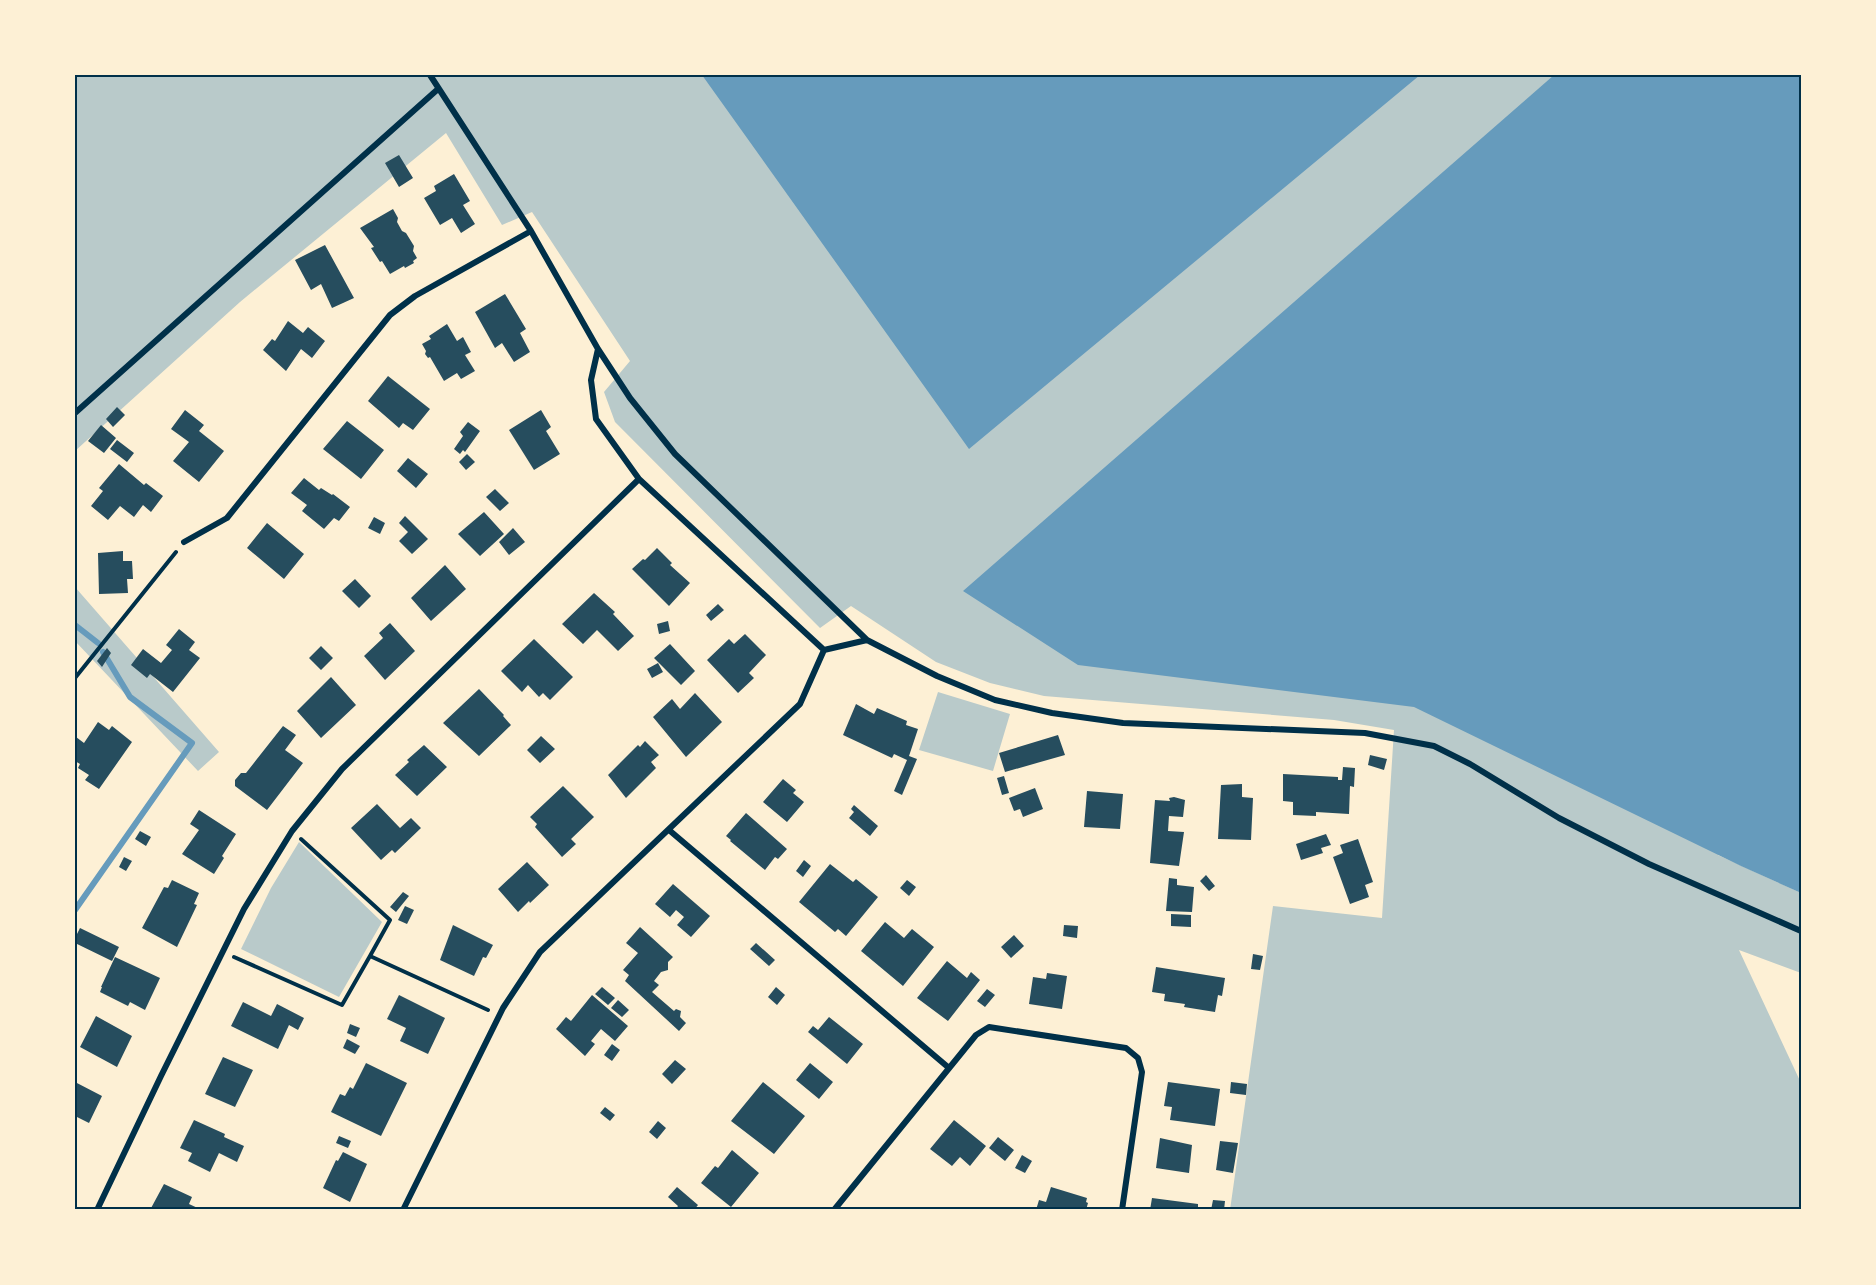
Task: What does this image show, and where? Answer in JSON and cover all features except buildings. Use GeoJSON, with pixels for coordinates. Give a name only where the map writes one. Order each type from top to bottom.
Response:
{"type":"FeatureCollection","features":[{"type":"Feature","properties":{"kind":"street"},"geometry":{"type":"LineString","coordinates":[[430,75],[531,231],[598,349],[630,398],[675,454],[867,640],[936,676],[994,700],[1052,713],[1124,723],[1365,733],[1434,746],[1470,764],[1559,818],[1649,864],[1801,931]]}},
{"type":"Feature","properties":{"kind":"street"},"geometry":{"type":"LineString","coordinates":[[75,413],[438,89]]}},
{"type":"Feature","properties":{"kind":"street"},"geometry":{"type":"LineString","coordinates":[[184,542],[227,518],[390,315],[415,296],[531,231]]}},
{"type":"Feature","properties":{"kind":"street"},"geometry":{"type":"LineString","coordinates":[[598,349],[591,380],[596,419],[639,479],[824,650]]}},
{"type":"Feature","properties":{"kind":"street"},"geometry":{"type":"LineString","coordinates":[[97,1210],[244,909],[291,831],[342,769],[639,479]]}},
{"type":"Feature","properties":{"kind":"street"},"geometry":{"type":"LineString","coordinates":[[824,650],[867,640]]}},
{"type":"Feature","properties":{"kind":"street"},"geometry":{"type":"LineString","coordinates":[[403,1210],[499,1016],[540,952],[800,704],[824,650]]}},
{"type":"Feature","properties":{"kind":"street"},"geometry":{"type":"LineString","coordinates":[[669,830],[949,1068]]}},
{"type":"Feature","properties":{"kind":"street"},"geometry":{"type":"LineString","coordinates":[[834,1210],[976,1035],[989,1027],[1126,1048],[1138,1058],[1142,1072],[1122,1210]]}},
{"type":"Feature","properties":{"kind":"path"},"geometry":{"type":"LineString","coordinates":[[75,678],[184,542]]}},
{"type":"Feature","properties":{"kind":"path"},"geometry":{"type":"LineString","coordinates":[[222,952],[342,1005],[370,956],[390,920],[291,831]]}},
{"type":"Feature","properties":{"kind":"path"},"geometry":{"type":"LineString","coordinates":[[370,956],[499,1016]]}},
{"type":"Feature","properties":{"kind":"shaded area"},"geometry":{"type":"Polygon","coordinates":[[[75,75],[1801,75],[1718,855],[1801,893],[1801,973],[1739,950],[1801,1083],[1801,1210],[1230,1210],[1273,906],[1382,918],[1394,730],[1334,720],[1044,696],[990,683],[936,662],[851,606],[820,628],[615,422],[604,392],[630,361],[532,212],[502,225],[446,133],[240,302],[75,451],[75,75]]]}},
{"type":"Feature","properties":{"kind":"shaded area"},"geometry":{"type":"Polygon","coordinates":[[[75,587],[219,752],[198,771],[75,641],[75,587]]]}},
{"type":"Feature","properties":{"kind":"shaded area"},"geometry":{"type":"Polygon","coordinates":[[[938,692],[1010,714],[993,771],[919,750],[938,692]]]}},
{"type":"Feature","properties":{"kind":"shaded area"},"geometry":{"type":"Polygon","coordinates":[[[299,842],[382,922],[339,997],[241,949],[271,888],[299,842]]]}},
{"type":"Feature","properties":{"kind":"water"},"geometry":{"type":"Polygon","coordinates":[[[702,75],[1420,75],[969,449],[702,75]]]}},
{"type":"Feature","properties":{"kind":"water"},"geometry":{"type":"Polygon","coordinates":[[[1554,75],[1801,75],[1801,893],[1414,707],[1078,665],[963,591],[1554,75]]]}},
{"type":"Feature","properties":{"kind":"waterway"},"geometry":{"type":"LineString","coordinates":[[75,625],[98,643]]}},
{"type":"Feature","properties":{"kind":"waterway"},"geometry":{"type":"LineString","coordinates":[[75,910],[192,743],[130,697],[103,652]]}}]}
